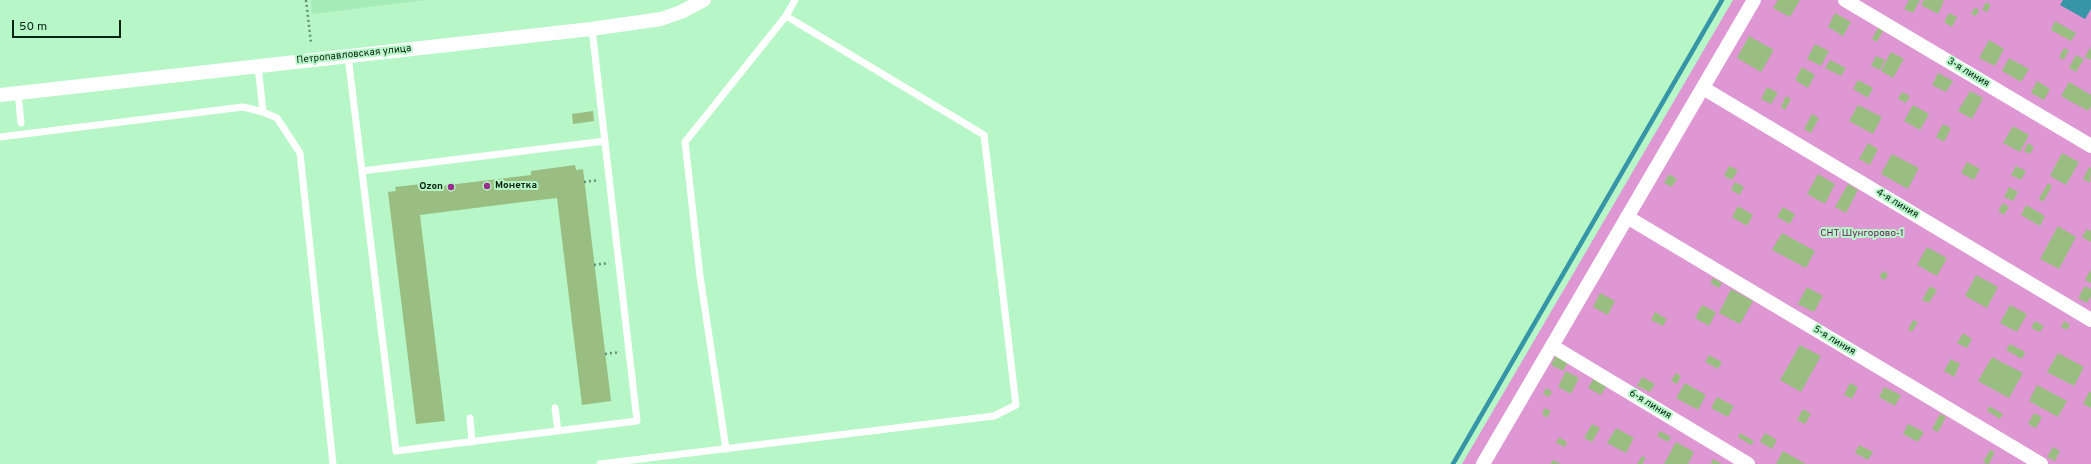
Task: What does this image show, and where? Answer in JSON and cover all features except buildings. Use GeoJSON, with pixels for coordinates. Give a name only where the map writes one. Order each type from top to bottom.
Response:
{"type":"FeatureCollection","features":[{"type":"Feature","properties":{"kind":"street","name":"Петропавловская улица"},"geometry":{"type":"LineString","coordinates":[[0,95],[592,29],[661,19],[681,12],[704,0]]}},
{"type":"Feature","properties":{"kind":"street"},"geometry":{"type":"LineString","coordinates":[[1483,464],[1754,0]]}},
{"type":"Feature","properties":{"kind":"street","name":"3-я линия"},"geometry":{"type":"LineString","coordinates":[[1845,0],[2091,146]]}},
{"type":"Feature","properties":{"kind":"street","name":"4-я линия"},"geometry":{"type":"LineString","coordinates":[[1703,88],[2091,320]]}},
{"type":"Feature","properties":{"kind":"street","name":"5-я линия"},"geometry":{"type":"LineString","coordinates":[[1627,217],[2040,464]]}},
{"type":"Feature","properties":{"kind":"street","name":"6-я линия"},"geometry":{"type":"LineString","coordinates":[[1552,346],[1748,464]]}},
{"type":"Feature","properties":{"kind":"lane"},"geometry":{"type":"LineString","coordinates":[[726,449],[700,276],[684,142],[786,16],[795,0]]}},
{"type":"Feature","properties":{"kind":"lane"},"geometry":{"type":"LineString","coordinates":[[600,464],[994,416],[1016,405],[984,135],[786,16]]}},
{"type":"Feature","properties":{"kind":"lane"},"geometry":{"type":"LineString","coordinates":[[348,56],[396,451],[637,421],[592,29]]}},
{"type":"Feature","properties":{"kind":"lane"},"geometry":{"type":"LineString","coordinates":[[258,66],[263,112]]}},
{"type":"Feature","properties":{"kind":"lane"},"geometry":{"type":"LineString","coordinates":[[18,93],[21,122]]}},
{"type":"Feature","properties":{"kind":"lane"},"geometry":{"type":"LineString","coordinates":[[0,137],[242,107],[263,112],[277,118],[300,153],[333,464]]}},
{"type":"Feature","properties":{"kind":"lane"},"geometry":{"type":"LineString","coordinates":[[362,171],[605,141]]}},
{"type":"Feature","properties":{"kind":"lane"},"geometry":{"type":"LineString","coordinates":[[555,408],[558,431]]}},
{"type":"Feature","properties":{"kind":"lane"},"geometry":{"type":"LineString","coordinates":[[470,418],[472,442]]}},
{"type":"Feature","properties":{"kind":"path"},"geometry":{"type":"LineString","coordinates":[[306,0],[311,43]]}},
{"type":"Feature","properties":{"kind":"path"},"geometry":{"type":"LineString","coordinates":[[584,182],[599,180]]}},
{"type":"Feature","properties":{"kind":"path"},"geometry":{"type":"LineString","coordinates":[[594,265],[609,263]]}},
{"type":"Feature","properties":{"kind":"path"},"geometry":{"type":"LineString","coordinates":[[605,354],[620,352]]}},
{"type":"Feature","properties":{"kind":"shaded area"},"geometry":{"type":"Polygon","coordinates":[[[311,0],[425,0],[312,14],[311,0]]]}},
{"type":"Feature","properties":{"kind":"green space","name":"СНТ Шунгорово-1"},"geometry":{"type":"Polygon","coordinates":[[[1733,0],[2091,0],[2091,464],[1462,464],[1733,0]]]}},
{"type":"Feature","properties":{"kind":"water"},"geometry":{"type":"Polygon","coordinates":[[[2063,0],[2091,0],[2091,9],[2085,19],[2060,5],[2063,0]]]}},
{"type":"Feature","properties":{"kind":"waterway"},"geometry":{"type":"LineString","coordinates":[[1453,464],[1722,0]]}},
{"type":"Feature","properties":{"kind":"place","name":"Монетка"},"geometry":{"type":"Point","coordinates":[487,186]}},
{"type":"Feature","properties":{"kind":"place","name":"Ozon"},"geometry":{"type":"Point","coordinates":[451,187]}}]}
